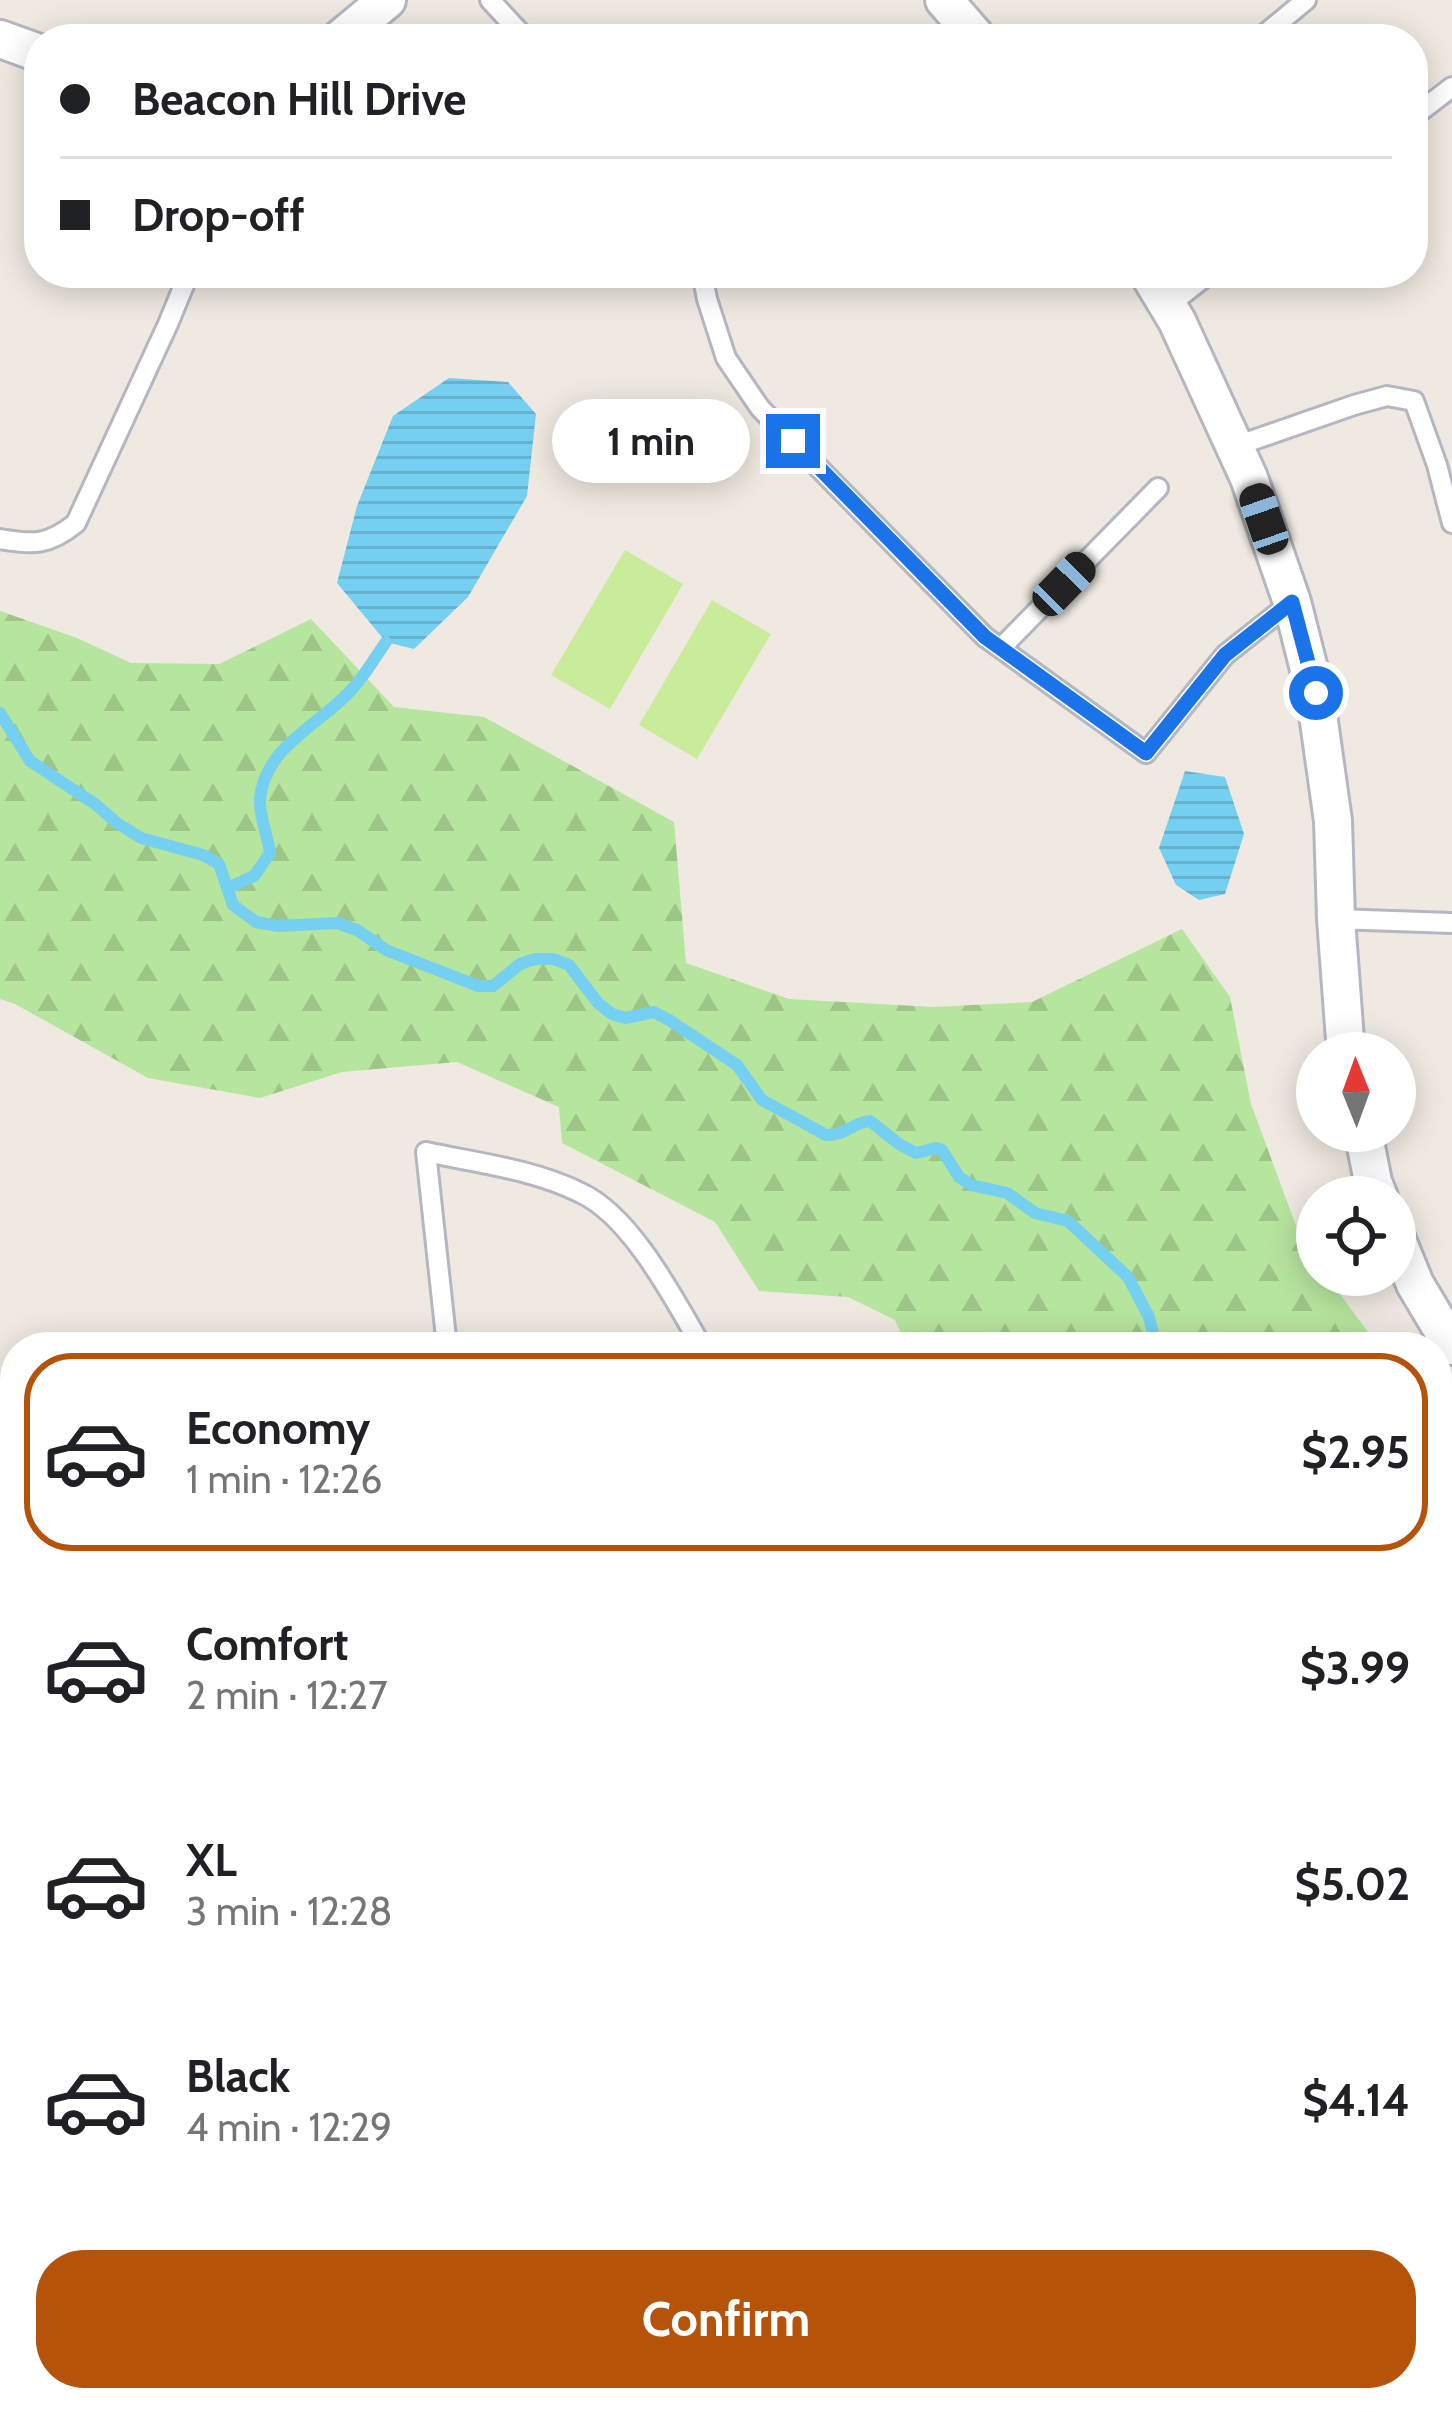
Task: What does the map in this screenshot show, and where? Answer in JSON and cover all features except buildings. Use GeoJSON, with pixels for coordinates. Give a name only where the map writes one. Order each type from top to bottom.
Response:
{"type":"FeatureCollection","features":[{"type":"Feature","properties":{"kind":"street"},"geometry":{"type":"LineString","coordinates":[[358,24],[387,0]]}},
{"type":"Feature","properties":{"kind":"street"},"geometry":{"type":"LineString","coordinates":[[944,0],[964,24]]}},
{"type":"Feature","properties":{"kind":"street"},"geometry":{"type":"LineString","coordinates":[[1157,288],[1250,478],[1292,602],[1316,693],[1333,821],[1344,1032]]}},
{"type":"Feature","properties":{"kind":"street"},"geometry":{"type":"LineString","coordinates":[[1416,1286],[1444,1332]]}},
{"type":"Feature","properties":{"kind":"lane"},"geometry":{"type":"LineString","coordinates":[[490,0],[512,24]]}},
{"type":"Feature","properties":{"kind":"lane"},"geometry":{"type":"LineString","coordinates":[[1276,24],[1306,0]]}},
{"type":"Feature","properties":{"kind":"lane"},"geometry":{"type":"LineString","coordinates":[[1428,105],[1452,87]]}},
{"type":"Feature","properties":{"kind":"lane"},"geometry":{"type":"LineString","coordinates":[[0,539],[55,540],[76,523],[182,288]]}},
{"type":"Feature","properties":{"kind":"lane"},"geometry":{"type":"LineString","coordinates":[[705,288],[727,358],[760,408],[985,637],[1146,753],[1225,655],[1292,602]]}},
{"type":"Feature","properties":{"kind":"lane"},"geometry":{"type":"LineString","coordinates":[[1168,306],[1191,288]]}},
{"type":"Feature","properties":{"kind":"lane"},"geometry":{"type":"LineString","coordinates":[[1236,446],[1370,400],[1387,396],[1414,401],[1452,523]]}},
{"type":"Feature","properties":{"kind":"lane"},"geometry":{"type":"LineString","coordinates":[[1001,648],[1158,488]]}},
{"type":"Feature","properties":{"kind":"lane"},"geometry":{"type":"LineString","coordinates":[[1336,919],[1452,923]]}},
{"type":"Feature","properties":{"kind":"lane"},"geometry":{"type":"LineString","coordinates":[[445,1332],[426,1152],[539,1176],[586,1194],[650,1260],[693,1332]]}},
{"type":"Feature","properties":{"kind":"green space"},"geometry":{"type":"Polygon","coordinates":[[[625,550],[683,584],[610,709],[551,675],[625,550]]]}},
{"type":"Feature","properties":{"kind":"green space"},"geometry":{"type":"Polygon","coordinates":[[[712,600],[771,634],[697,759],[639,725],[712,600]]]}},
{"type":"Feature","properties":{"kind":"green space"},"geometry":{"type":"Polygon","coordinates":[[[0,611],[131,663],[219,664],[311,619],[394,707],[484,717],[674,822],[686,963],[789,999],[933,1007],[1032,1002],[1182,929],[1230,997],[1251,1104],[1296,1226],[1296,1296],[1341,1296],[1368,1332],[900,1332],[895,1320],[848,1297],[759,1291],[715,1222],[562,1143],[559,1107],[457,1062],[342,1072],[260,1098],[148,1078],[0,999],[0,611]]]}},
{"type":"Feature","properties":{"kind":"water"},"geometry":{"type":"Polygon","coordinates":[[[449,378],[508,382],[536,414],[527,496],[468,597],[414,649],[386,642],[337,583],[357,506],[393,416],[449,378]]]}},
{"type":"Feature","properties":{"kind":"water"},"geometry":{"type":"Polygon","coordinates":[[[1185,771],[1225,777],[1244,834],[1225,894],[1199,900],[1176,885],[1159,848],[1185,771]]]}},
{"type":"Feature","properties":{"kind":"waterway"},"geometry":{"type":"LineString","coordinates":[[228,888],[254,876],[270,853],[260,799],[272,764],[353,688],[386,642]]}},
{"type":"Feature","properties":{"kind":"waterway"},"geometry":{"type":"LineString","coordinates":[[0,713],[30,761],[117,823],[141,838],[219,864],[233,905],[256,922],[278,926],[337,923],[386,950],[478,986],[493,986],[520,964],[535,959],[569,965],[612,1014],[625,1018],[654,1012],[669,1020],[737,1065],[762,1100],[826,1135],[870,1121],[916,1153],[942,1150],[959,1177],[971,1185],[1007,1193],[1035,1213],[1068,1221],[1128,1277],[1152,1332]]}},
{"type":"Feature","properties":{"kind":"route"},"geometry":{"type":"LineString","coordinates":[[793,441],[985,637],[1146,753],[1225,655],[1292,602],[1316,693]]}}]}
